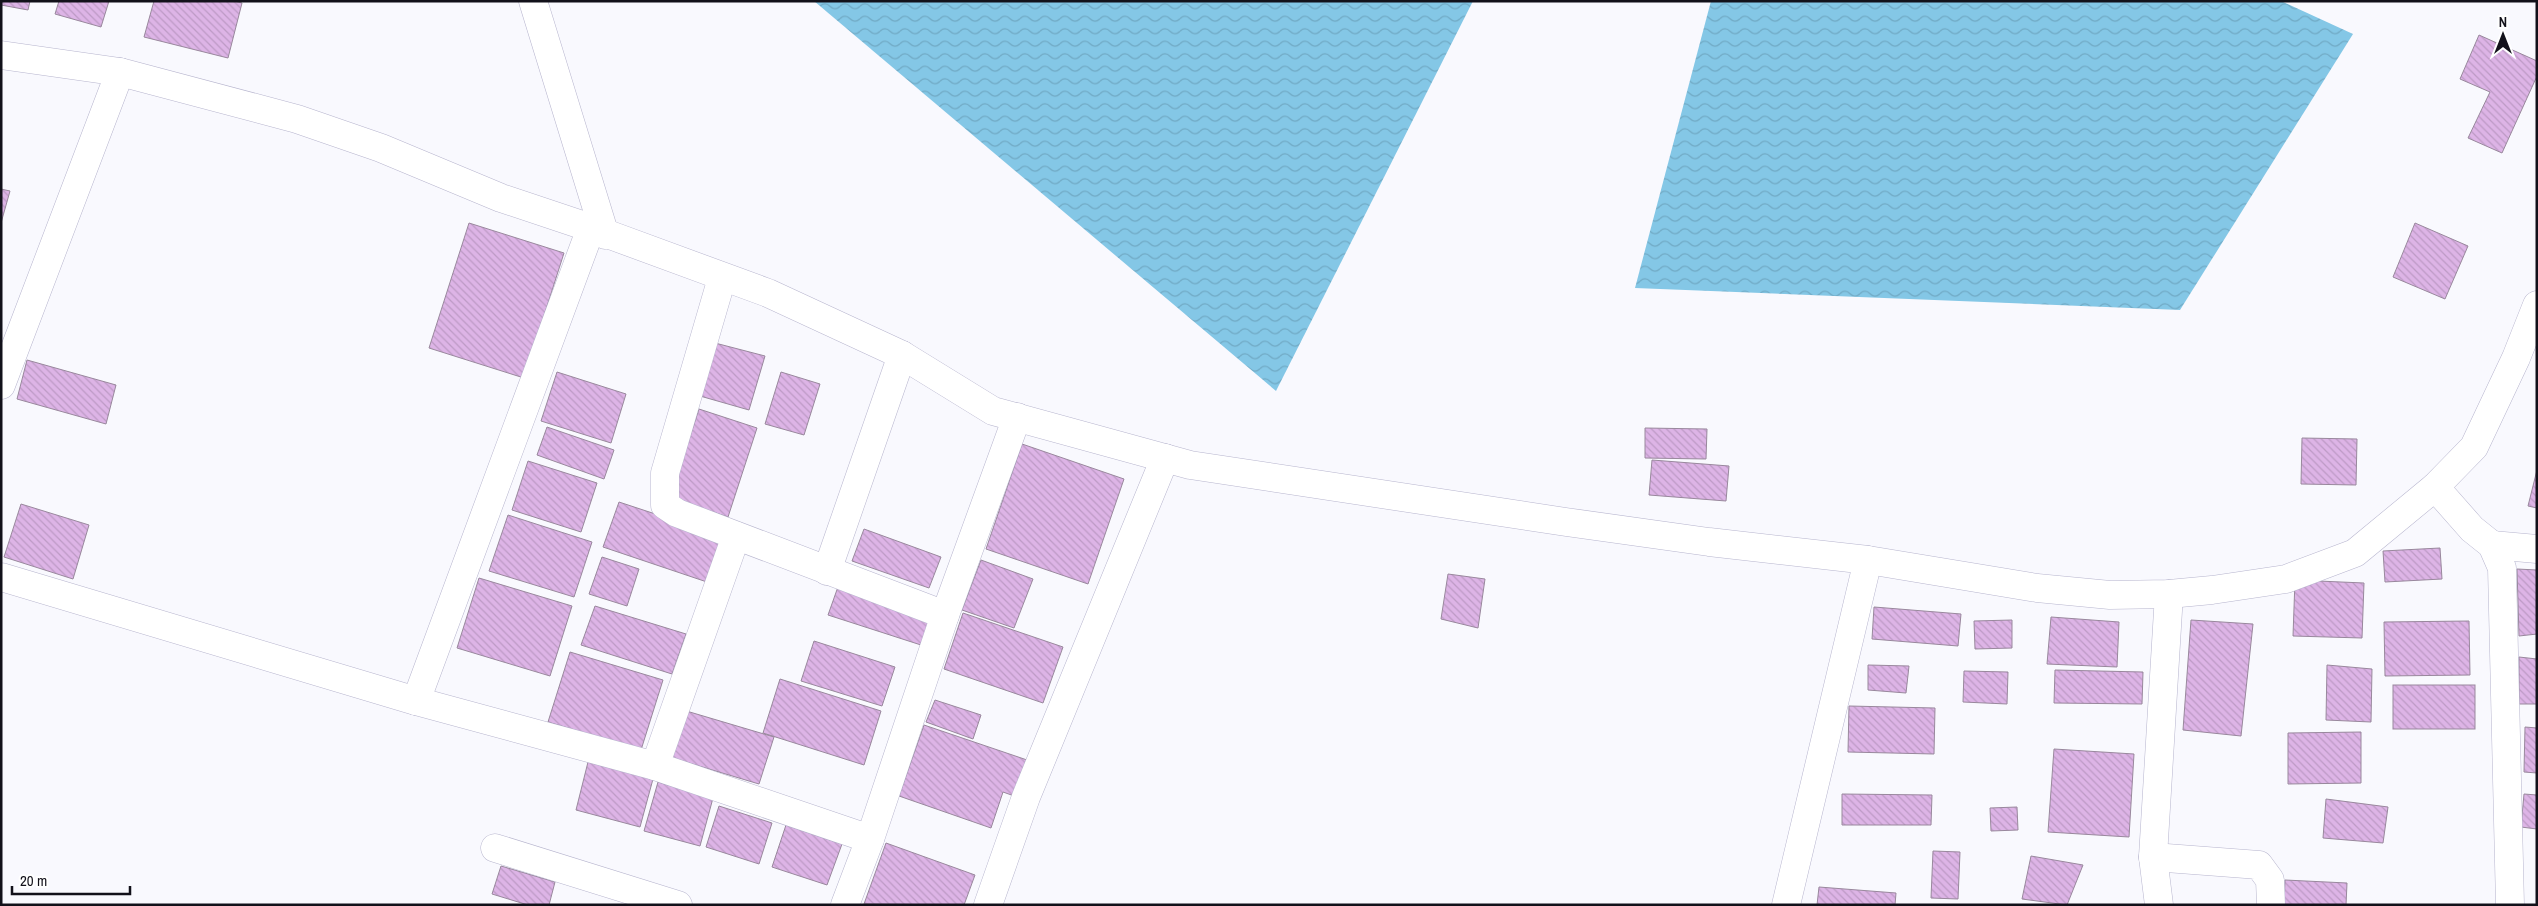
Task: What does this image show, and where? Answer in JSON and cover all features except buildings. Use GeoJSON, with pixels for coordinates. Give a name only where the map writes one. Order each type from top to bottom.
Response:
{"type":"FeatureCollection","features":[{"type":"Feature","properties":{"kind":"street"},"geometry":{"type":"LineString","coordinates":[[416,701],[598,231],[533,1]]}},
{"type":"Feature","properties":{"kind":"street"},"geometry":{"type":"LineString","coordinates":[[1,55],[120,72],[297,119],[389,151],[501,198],[768,293],[902,355],[984,407],[1165,458],[1307,484],[1709,542],[1868,560],[2037,588],[2110,595],[2169,594],[2212,590],[2286,578],[2354,553],[2435,486],[2474,447],[2516,358],[2537,305]]}},
{"type":"Feature","properties":{"kind":"street"},"geometry":{"type":"LineString","coordinates":[[1,385],[120,72]]}},
{"type":"Feature","properties":{"kind":"street"},"geometry":{"type":"LineString","coordinates":[[722,278],[665,473],[665,505],[677,513],[945,615]]}},
{"type":"Feature","properties":{"kind":"street"},"geometry":{"type":"LineString","coordinates":[[827,571],[902,355]]}},
{"type":"Feature","properties":{"kind":"street"},"geometry":{"type":"LineString","coordinates":[[845,905],[870,839],[945,615],[1017,417]]}},
{"type":"Feature","properties":{"kind":"street"},"geometry":{"type":"LineString","coordinates":[[988,905],[1026,797],[1165,458]]}},
{"type":"Feature","properties":{"kind":"street"},"geometry":{"type":"LineString","coordinates":[[2435,486],[2472,529],[2492,546],[2502,568],[2510,905]]}},
{"type":"Feature","properties":{"kind":"street"},"geometry":{"type":"LineString","coordinates":[[655,766],[736,536]]}},
{"type":"Feature","properties":{"kind":"street"},"geometry":{"type":"LineString","coordinates":[[2492,546],[2537,549]]}},
{"type":"Feature","properties":{"kind":"street"},"geometry":{"type":"LineString","coordinates":[[1786,905],[1868,560]]}},
{"type":"Feature","properties":{"kind":"street"},"geometry":{"type":"LineString","coordinates":[[1,577],[416,701],[655,766],[870,839]]}},
{"type":"Feature","properties":{"kind":"street"},"geometry":{"type":"LineString","coordinates":[[2159,905],[2153,857],[2169,594]]}},
{"type":"Feature","properties":{"kind":"street"},"geometry":{"type":"LineString","coordinates":[[495,848],[678,905]]}},
{"type":"Feature","properties":{"kind":"street"},"geometry":{"type":"LineString","coordinates":[[2153,857],[2259,865],[2270,880],[2271,905]]}},
{"type":"Feature","properties":{"kind":"water"},"geometry":{"type":"Polygon","coordinates":[[[814,1],[1473,1],[1276,391],[814,1]]]}},
{"type":"Feature","properties":{"kind":"water"},"geometry":{"type":"Polygon","coordinates":[[[1711,1],[2281,1],[2353,34],[2180,310],[1635,288],[1711,1]]]}}]}
